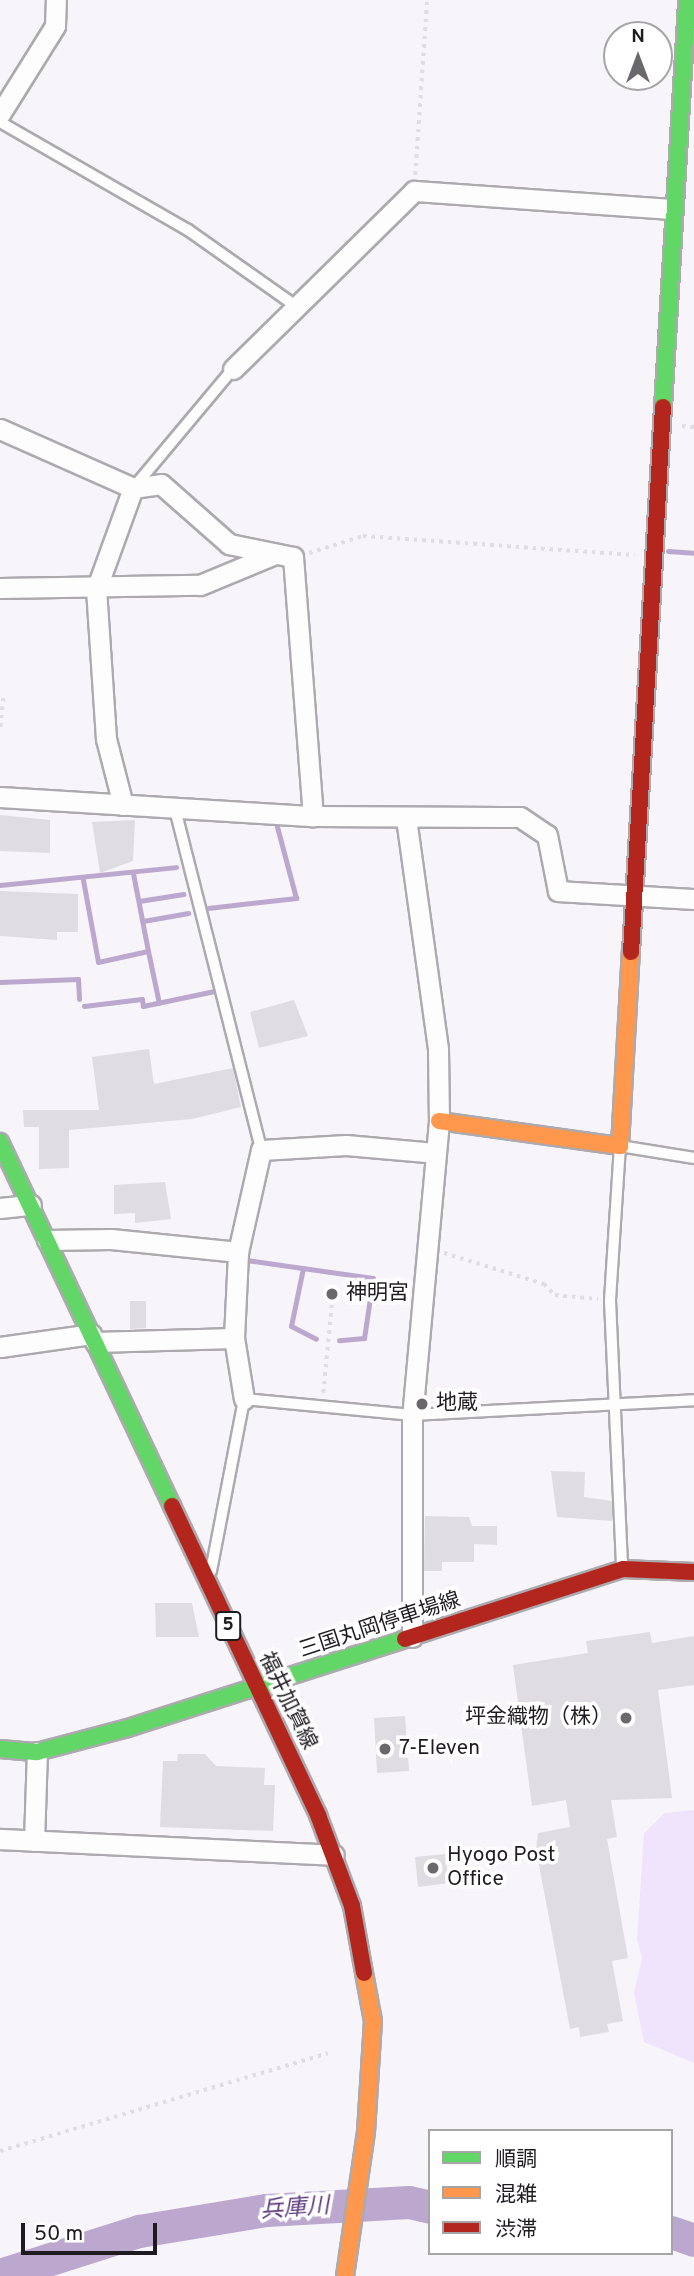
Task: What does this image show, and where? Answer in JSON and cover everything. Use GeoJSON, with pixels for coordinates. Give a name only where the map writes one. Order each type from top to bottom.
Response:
{"type":"FeatureCollection","features":[{"type":"Feature","properties":{"kind":"main road"},"geometry":{"type":"LineString","coordinates":[[439,1121],[620,1146],[651,556],[687,0]]}},
{"type":"Feature","properties":{"kind":"main road","name":"福井加賀線"},"geometry":{"type":"LineString","coordinates":[[0,1142],[334,1855],[372,1996],[366,2132],[345,2276]]}},
{"type":"Feature","properties":{"kind":"main road","name":"三国丸岡停車場線"},"geometry":{"type":"LineString","coordinates":[[0,1749],[37,1752],[258,1688],[622,1569],[694,1573]]}},
{"type":"Feature","properties":{"kind":"street"},"geometry":{"type":"LineString","coordinates":[[0,114],[55,26],[55,0]]}},
{"type":"Feature","properties":{"kind":"street"},"geometry":{"type":"LineString","coordinates":[[233,369],[293,304],[414,191],[672,209]]}},
{"type":"Feature","properties":{"kind":"street"},"geometry":{"type":"LineString","coordinates":[[0,429],[134,488],[161,484],[229,544],[284,556]]}},
{"type":"Feature","properties":{"kind":"street"},"geometry":{"type":"LineString","coordinates":[[123,805],[106,739],[96,590],[134,488]]}},
{"type":"Feature","properties":{"kind":"street"},"geometry":{"type":"LineString","coordinates":[[0,588],[96,590],[200,585],[284,556]]}},
{"type":"Feature","properties":{"kind":"street"},"geometry":{"type":"LineString","coordinates":[[284,556],[313,816]]}},
{"type":"Feature","properties":{"kind":"street"},"geometry":{"type":"LineString","coordinates":[[0,797],[313,816],[520,817],[547,835],[558,891],[694,899]]}},
{"type":"Feature","properties":{"kind":"street"},"geometry":{"type":"LineString","coordinates":[[406,818],[438,1050],[439,1121],[425,1248],[412,1415],[412,1637]]}},
{"type":"Feature","properties":{"kind":"street"},"geometry":{"type":"LineString","coordinates":[[244,1399],[234,1338],[238,1252],[261,1150],[346,1145],[435,1153]]}},
{"type":"Feature","properties":{"kind":"street"},"geometry":{"type":"LineString","coordinates":[[0,1208],[31,1205]]}},
{"type":"Feature","properties":{"kind":"street"},"geometry":{"type":"LineString","coordinates":[[47,1240],[111,1239],[238,1252]]}},
{"type":"Feature","properties":{"kind":"street"},"geometry":{"type":"LineString","coordinates":[[0,1347],[93,1338],[234,1338]]}},
{"type":"Feature","properties":{"kind":"street"},"geometry":{"type":"LineString","coordinates":[[34,1841],[37,1752]]}},
{"type":"Feature","properties":{"kind":"street"},"geometry":{"type":"LineString","coordinates":[[0,1839],[334,1855]]}},
{"type":"Feature","properties":{"kind":"lane"},"geometry":{"type":"LineString","coordinates":[[0,122],[188,230],[293,304]]}},
{"type":"Feature","properties":{"kind":"lane"},"geometry":{"type":"LineString","coordinates":[[134,488],[233,369]]}},
{"type":"Feature","properties":{"kind":"lane"},"geometry":{"type":"LineString","coordinates":[[175,808],[261,1150]]}},
{"type":"Feature","properties":{"kind":"lane"},"geometry":{"type":"LineString","coordinates":[[622,1569],[610,1300],[620,1146],[694,1158]]}},
{"type":"Feature","properties":{"kind":"lane"},"geometry":{"type":"LineString","coordinates":[[208,1582],[223,1532],[244,1399],[412,1415],[694,1400]]}},
{"type":"Feature","properties":{"kind":"path"},"geometry":{"type":"LineString","coordinates":[[414,191],[427,0]]}},
{"type":"Feature","properties":{"kind":"path"},"geometry":{"type":"LineString","coordinates":[[284,556],[363,536],[651,556]]}},
{"type":"Feature","properties":{"kind":"path"},"geometry":{"type":"LineString","coordinates":[[0,727],[3,698]]}},
{"type":"Feature","properties":{"kind":"path"},"geometry":{"type":"LineString","coordinates":[[425,1248],[544,1284],[555,1295],[610,1300]]}},
{"type":"Feature","properties":{"kind":"path"},"geometry":{"type":"LineString","coordinates":[[322,1407],[332,1301]]}},
{"type":"Feature","properties":{"kind":"path"},"geometry":{"type":"LineString","coordinates":[[0,2151],[328,2053]]}},
{"type":"Feature","properties":{"kind":"shaded area"},"geometry":{"type":"Polygon","coordinates":[[[694,1810],[694,2063],[644,2042],[634,1993],[642,1958],[637,1940],[644,1833],[665,1813],[694,1810]]]}},
{"type":"Feature","properties":{"kind":"building"},"geometry":{"type":"Polygon","coordinates":[[[0,815],[50,820],[50,853],[0,851],[0,815]]]}},
{"type":"Feature","properties":{"kind":"building"},"geometry":{"type":"Polygon","coordinates":[[[135,820],[133,861],[100,873],[92,822],[135,820]]]}},
{"type":"Feature","properties":{"kind":"building"},"geometry":{"type":"Polygon","coordinates":[[[0,891],[78,894],[78,932],[57,932],[57,940],[0,936],[0,891]]]}},
{"type":"Feature","properties":{"kind":"building"},"geometry":{"type":"Polygon","coordinates":[[[294,1000],[308,1036],[259,1048],[250,1012],[294,1000]]]}},
{"type":"Feature","properties":{"kind":"building"},"geometry":{"type":"Polygon","coordinates":[[[149,1049],[154,1084],[233,1068],[241,1107],[192,1119],[69,1130],[69,1168],[39,1169],[39,1127],[24,1127],[23,1110],[99,1110],[92,1057],[149,1049]]]}},
{"type":"Feature","properties":{"kind":"building"},"geometry":{"type":"Polygon","coordinates":[[[165,1182],[171,1219],[135,1223],[135,1213],[114,1214],[114,1185],[165,1182]]]}},
{"type":"Feature","properties":{"kind":"building"},"geometry":{"type":"Polygon","coordinates":[[[130,1301],[146,1301],[146,1328],[130,1329],[130,1301]]]}},
{"type":"Feature","properties":{"kind":"building"},"geometry":{"type":"Polygon","coordinates":[[[551,1471],[585,1472],[584,1497],[612,1501],[612,1521],[557,1517],[551,1471]]]}},
{"type":"Feature","properties":{"kind":"building"},"geometry":{"type":"Polygon","coordinates":[[[425,1516],[469,1517],[472,1526],[497,1526],[497,1545],[474,1544],[474,1562],[442,1562],[442,1571],[424,1571],[425,1516]]]}},
{"type":"Feature","properties":{"kind":"building"},"geometry":{"type":"Polygon","coordinates":[[[155,1603],[192,1603],[199,1637],[156,1637],[155,1603]]]}},
{"type":"Feature","properties":{"kind":"building"},"geometry":{"type":"Polygon","coordinates":[[[650,1632],[652,1643],[694,1636],[694,1685],[658,1690],[672,1798],[611,1800],[617,1837],[607,1839],[628,1958],[612,1961],[623,2021],[607,2024],[609,2032],[580,2037],[579,2027],[570,2029],[536,1849],[538,1833],[570,1827],[566,1800],[532,1806],[513,1665],[588,1653],[586,1641],[650,1632]]]}},
{"type":"Feature","properties":{"kind":"building"},"geometry":{"type":"Polygon","coordinates":[[[405,1716],[409,1771],[377,1773],[374,1718],[405,1716]]]}},
{"type":"Feature","properties":{"kind":"building"},"geometry":{"type":"Polygon","coordinates":[[[178,1754],[205,1754],[216,1766],[265,1768],[264,1785],[275,1785],[273,1831],[160,1827],[163,1761],[177,1761],[178,1754]]]}},
{"type":"Feature","properties":{"kind":"building"},"geometry":{"type":"Polygon","coordinates":[[[445,1854],[449,1883],[418,1887],[415,1857],[445,1854]]]}},
{"type":"Feature","properties":{"kind":"waterway"},"geometry":{"type":"LineString","coordinates":[[668,551],[694,553]]}},
{"type":"Feature","properties":{"kind":"waterway"},"geometry":{"type":"LineString","coordinates":[[208,908],[296,898],[276,823]]}},
{"type":"Feature","properties":{"kind":"waterway"},"geometry":{"type":"LineString","coordinates":[[0,885],[176,867]]}},
{"type":"Feature","properties":{"kind":"waterway"},"geometry":{"type":"LineString","coordinates":[[83,880],[98,962],[148,951],[133,873]]}},
{"type":"Feature","properties":{"kind":"waterway"},"geometry":{"type":"LineString","coordinates":[[139,901],[183,894]]}},
{"type":"Feature","properties":{"kind":"waterway"},"geometry":{"type":"LineString","coordinates":[[143,921],[188,913]]}},
{"type":"Feature","properties":{"kind":"waterway"},"geometry":{"type":"LineString","coordinates":[[148,951],[159,1003]]}},
{"type":"Feature","properties":{"kind":"waterway"},"geometry":{"type":"LineString","coordinates":[[0,982],[78,979],[79,999]]}},
{"type":"Feature","properties":{"kind":"waterway"},"geometry":{"type":"LineString","coordinates":[[84,1006],[142,999],[143,1006],[214,991]]}},
{"type":"Feature","properties":{"kind":"waterway"},"geometry":{"type":"LineString","coordinates":[[245,1254],[246,1260],[373,1278],[364,1338],[339,1340]]}},
{"type":"Feature","properties":{"kind":"waterway"},"geometry":{"type":"LineString","coordinates":[[303,1268],[291,1326],[316,1339]]}},
{"type":"Feature","properties":{"kind":"waterway","name":"兵庫川"},"geometry":{"type":"LineString","coordinates":[[0,2275],[139,2231],[266,2210],[409,2202],[428,2207]]}},
{"type":"Feature","properties":{"kind":"waterway","name":"兵庫川"},"geometry":{"type":"LineString","coordinates":[[673,2233],[694,2240]]}},
{"type":"Feature","properties":{"kind":"traffic: fast"},"geometry":{"type":"LineString","coordinates":[[663,407],[687,0]]}},
{"type":"Feature","properties":{"kind":"traffic: fast"},"geometry":{"type":"LineString","coordinates":[[0,1142],[172,1506]]}},
{"type":"Feature","properties":{"kind":"traffic: fast"},"geometry":{"type":"LineString","coordinates":[[0,1749],[37,1752],[128,1728],[405,1639]]}},
{"type":"Feature","properties":{"kind":"traffic: slow"},"geometry":{"type":"LineString","coordinates":[[439,1121],[620,1146],[631,952]]}},
{"type":"Feature","properties":{"kind":"traffic: slow"},"geometry":{"type":"LineString","coordinates":[[345,2276],[366,2132],[373,2021],[364,1973]]}},
{"type":"Feature","properties":{"kind":"traffic: jam"},"geometry":{"type":"LineString","coordinates":[[631,952],[663,407]]}},
{"type":"Feature","properties":{"kind":"traffic: jam"},"geometry":{"type":"LineString","coordinates":[[172,1506],[318,1815],[352,1906],[364,1973]]}},
{"type":"Feature","properties":{"kind":"traffic: jam"},"geometry":{"type":"LineString","coordinates":[[405,1639],[623,1569],[694,1572]]}},
{"type":"Feature","properties":{"kind":"place","name":"神明宮"},"geometry":{"type":"Point","coordinates":[332,1294]}},
{"type":"Feature","properties":{"kind":"place","name":"地蔵"},"geometry":{"type":"Point","coordinates":[422,1404]}},
{"type":"Feature","properties":{"kind":"place","name":"坪金織物（株）"},"geometry":{"type":"Point","coordinates":[626,1718]}},
{"type":"Feature","properties":{"kind":"place","name":"7-Eleven"},"geometry":{"type":"Point","coordinates":[385,1749]}},
{"type":"Feature","properties":{"kind":"place","name":"Hyogo Post Office"},"geometry":{"type":"Point","coordinates":[433,1868]}}]}
